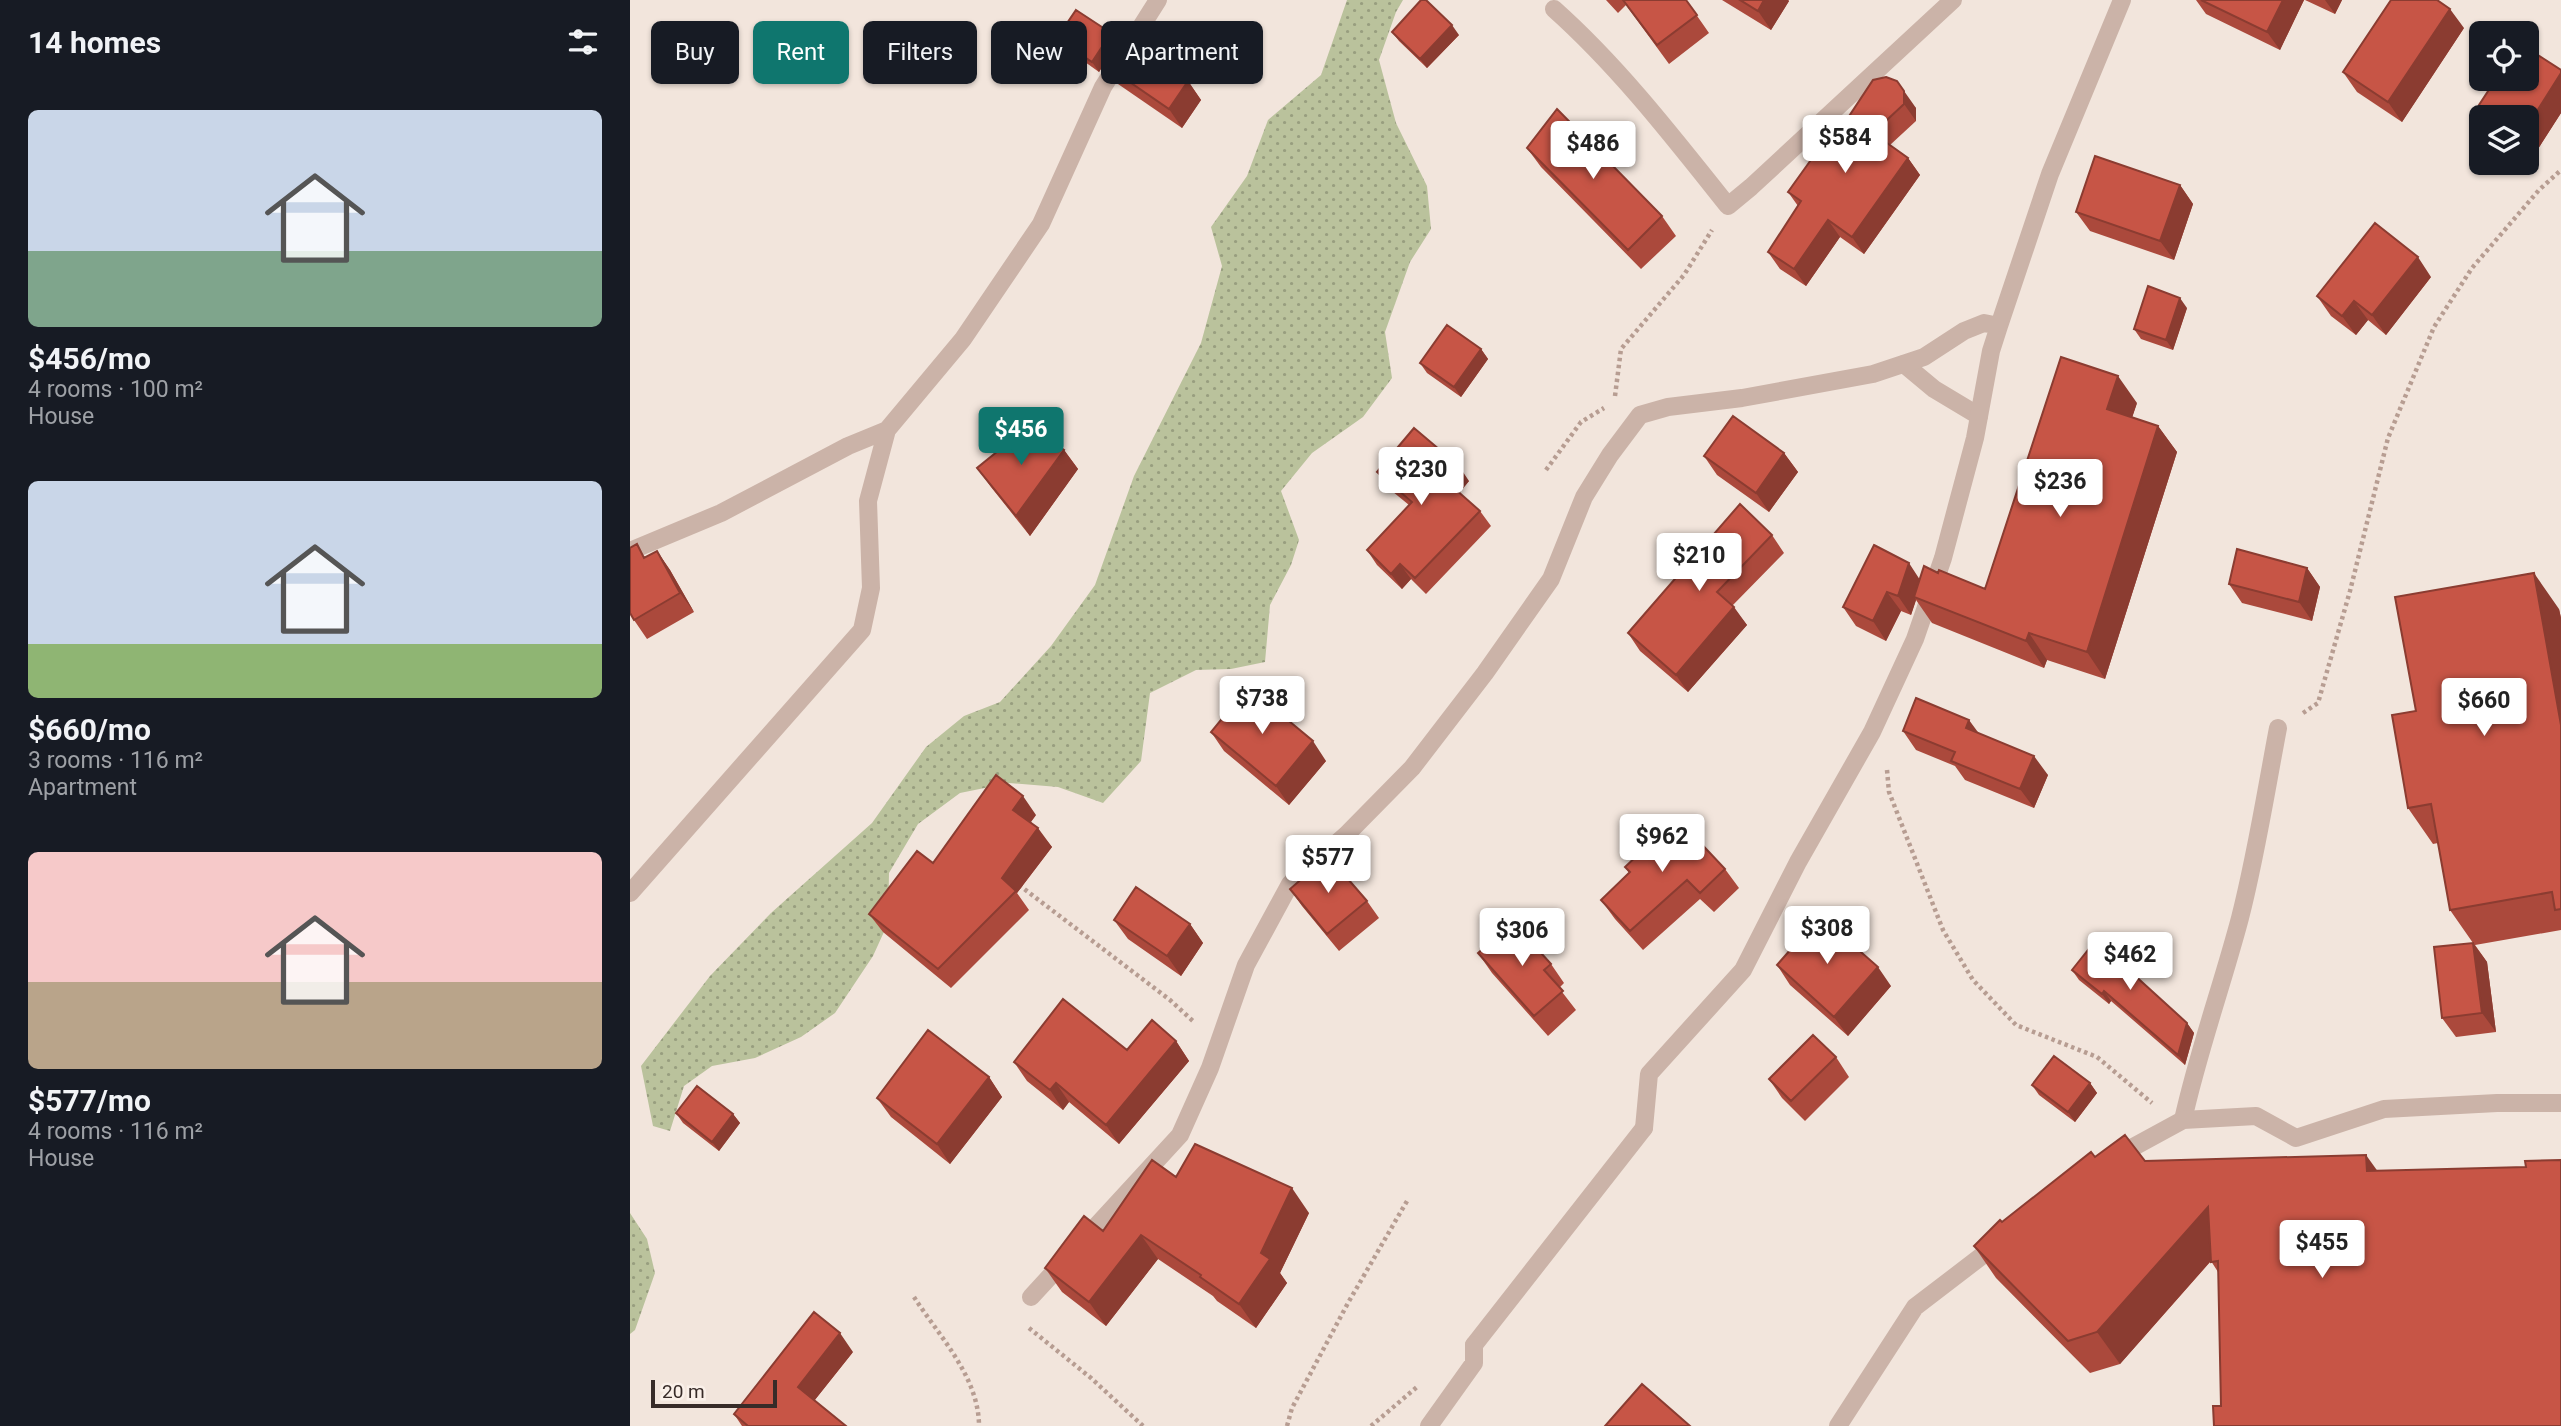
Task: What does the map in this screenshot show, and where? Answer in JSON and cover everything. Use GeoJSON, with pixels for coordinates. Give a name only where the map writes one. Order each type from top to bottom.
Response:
{"type":"FeatureCollection","features":[{"type":"Feature","properties":{"kind":"street"},"geometry":{"type":"LineString","coordinates":[[630,893],[862,630],[871,588],[868,501],[887,430],[963,339],[1041,224],[1103,87],[1158,0]]}},
{"type":"Feature","properties":{"kind":"street"},"geometry":{"type":"LineString","coordinates":[[1554,9],[1587,38],[1666,128],[1728,206],[1953,0]]}},
{"type":"Feature","properties":{"kind":"street"},"geometry":{"type":"LineString","coordinates":[[1429,1426],[1474,1363],[1474,1345],[1644,1128],[1649,1074],[1743,970],[1798,862],[1872,732],[1914,639],[1931,593],[1950,531],[1979,416],[1991,351],[2050,174],[2122,0]]}},
{"type":"Feature","properties":{"kind":"street"},"geometry":{"type":"LineString","coordinates":[[1031,1297],[1180,1135],[1210,1068],[1246,965],[1290,884],[1346,835],[1412,768],[1485,673],[1551,579],[1584,497],[1640,415],[1668,407],[1742,398],[1873,374],[1923,357],[1964,331],[1983,323],[1999,326]]}},
{"type":"Feature","properties":{"kind":"street"},"geometry":{"type":"LineString","coordinates":[[1904,364],[1934,389],[1979,416]]}},
{"type":"Feature","properties":{"kind":"street"},"geometry":{"type":"LineString","coordinates":[[630,551],[721,513],[848,446],[887,430]]}},
{"type":"Feature","properties":{"kind":"street"},"geometry":{"type":"LineString","coordinates":[[2183,1120],[2192,1080],[2241,915],[2278,728]]}},
{"type":"Feature","properties":{"kind":"street"},"geometry":{"type":"LineString","coordinates":[[2102,1164],[2183,1120],[2256,1116],[2295,1138],[2384,1109],[2497,1103],[2561,1103]]}},
{"type":"Feature","properties":{"kind":"street"},"geometry":{"type":"LineString","coordinates":[[1838,1426],[1915,1307],[2018,1229]]}},
{"type":"Feature","properties":{"kind":"path"},"geometry":{"type":"LineString","coordinates":[[2278,728],[2318,703],[2350,591],[2388,438],[2434,327],[2472,268],[2539,190],[2561,170]]}},
{"type":"Feature","properties":{"kind":"path"},"geometry":{"type":"LineString","coordinates":[[1546,470],[1581,422],[1615,401],[1621,349],[1684,275],[1728,206]]}},
{"type":"Feature","properties":{"kind":"path"},"geometry":{"type":"LineString","coordinates":[[1872,732],[1885,752],[1889,792],[1943,930],[1973,980],[2017,1025],[2097,1056],[2147,1100],[2183,1120]]}},
{"type":"Feature","properties":{"kind":"path"},"geometry":{"type":"LineString","coordinates":[[1012,880],[1170,1000],[1218,1043]]}},
{"type":"Feature","properties":{"kind":"path"},"geometry":{"type":"LineString","coordinates":[[1287,1426],[1292,1408],[1407,1201]]}},
{"type":"Feature","properties":{"kind":"path"},"geometry":{"type":"LineString","coordinates":[[914,1297],[954,1355],[970,1384],[979,1413],[979,1426]]}},
{"type":"Feature","properties":{"kind":"path"},"geometry":{"type":"LineString","coordinates":[[1031,1297],[1027,1326],[1091,1378],[1143,1426]]}},
{"type":"Feature","properties":{"kind":"path"},"geometry":{"type":"LineString","coordinates":[[1371,1426],[1386,1415]]}},
{"type":"Feature","properties":{"kind":"green space"},"geometry":{"type":"Polygon","coordinates":[[[1347,0],[1403,0],[1379,60],[1396,123],[1427,186],[1431,229],[1410,262],[1385,332],[1392,378],[1363,417],[1312,453],[1281,491],[1299,540],[1291,565],[1270,605],[1265,662],[1231,669],[1196,670],[1150,693],[1141,761],[1103,803],[1058,787],[1009,783],[960,793],[918,824],[889,873],[888,923],[873,956],[835,1013],[801,1037],[755,1058],[712,1066],[684,1086],[670,1131],[653,1126],[641,1066],[710,976],[771,913],[872,823],[926,747],[964,716],[1000,702],[1051,646],[1095,585],[1134,476],[1201,343],[1222,266],[1211,227],[1247,176],[1268,120],[1321,75],[1347,0]]]}},
{"type":"Feature","properties":{"kind":"green space"},"geometry":{"type":"Polygon","coordinates":[[[630,1213],[647,1239],[655,1273],[635,1330],[630,1334],[630,1213]]]}},
{"type":"Feature","properties":{"kind":"building"},"geometry":{"type":"Polygon","coordinates":[[[1421,0],[1426,0],[1452,25],[1420,59],[1392,32],[1421,0]]]}},
{"type":"Feature","properties":{"kind":"building"},"geometry":{"type":"Polygon","coordinates":[[[1623,0],[1686,0],[1697,15],[1657,45],[1623,0]]]}},
{"type":"Feature","properties":{"kind":"building"},"geometry":{"type":"Polygon","coordinates":[[[1740,0],[1764,0],[1758,11],[1740,0]]]}},
{"type":"Feature","properties":{"kind":"building"},"geometry":{"type":"Polygon","coordinates":[[[2201,0],[2283,0],[2267,32],[2201,0]]]}},
{"type":"Feature","properties":{"kind":"building"},"geometry":{"type":"Polygon","coordinates":[[[2391,0],[2437,0],[2450,9],[2388,102],[2343,72],[2391,0]]]}},
{"type":"Feature","properties":{"kind":"building"},"geometry":{"type":"Polygon","coordinates":[[[1076,10],[1101,26],[1101,48],[1092,62],[1087,59],[1087,21],[1069,21],[1076,10]]]}},
{"type":"Feature","properties":{"kind":"building"},"geometry":{"type":"Polygon","coordinates":[[[2539,56],[2561,70],[2539,108],[2539,105],[2479,105],[2488,91],[2539,91],[2539,56]]]}},
{"type":"Feature","properties":{"kind":"building"},"geometry":{"type":"Polygon","coordinates":[[[1886,77],[1897,81],[1904,91],[1904,104],[1873,133],[1908,158],[1852,237],[1828,220],[1794,269],[1768,252],[1801,201],[1788,192],[1818,150],[1824,154],[1873,80],[1886,77]]]}},
{"type":"Feature","properties":{"kind":"building"},"geometry":{"type":"Polygon","coordinates":[[[1133,84],[1186,84],[1169,109],[1133,84]]]}},
{"type":"Feature","properties":{"kind":"building"},"geometry":{"type":"Polygon","coordinates":[[[1557,109],[1662,216],[1628,250],[1527,148],[1557,109]]]}},
{"type":"Feature","properties":{"kind":"building"},"geometry":{"type":"Polygon","coordinates":[[[2095,156],[2180,185],[2160,241],[2076,212],[2095,156]]]}},
{"type":"Feature","properties":{"kind":"building"},"geometry":{"type":"Polygon","coordinates":[[[2375,223],[2418,257],[2372,315],[2354,301],[2342,316],[2317,296],[2375,223]]]}},
{"type":"Feature","properties":{"kind":"building"},"geometry":{"type":"Polygon","coordinates":[[[2148,286],[2180,298],[2166,340],[2134,329],[2148,286]]]}},
{"type":"Feature","properties":{"kind":"building"},"geometry":{"type":"Polygon","coordinates":[[[1447,325],[1481,349],[1454,387],[1420,363],[1447,325]]]}},
{"type":"Feature","properties":{"kind":"building"},"geometry":{"type":"Polygon","coordinates":[[[2061,357],[2118,376],[2107,409],[2158,426],[2087,652],[2029,633],[2026,641],[1914,597],[1924,566],[1985,589],[2061,357]]]}},
{"type":"Feature","properties":{"kind":"building"},"geometry":{"type":"Polygon","coordinates":[[[1733,416],[1784,453],[1756,493],[1704,456],[1733,416]]]}},
{"type":"Feature","properties":{"kind":"building"},"geometry":{"type":"Polygon","coordinates":[[[1030,425],[1064,450],[1016,516],[977,468],[1030,425]]]}},
{"type":"Feature","properties":{"kind":"building"},"geometry":{"type":"Polygon","coordinates":[[[1414,428],[1459,466],[1446,481],[1480,511],[1415,578],[1400,564],[1391,574],[1367,550],[1412,502],[1377,472],[1414,428]]]}},
{"type":"Feature","properties":{"kind":"building"},"geometry":{"type":"Polygon","coordinates":[[[1740,504],[1772,535],[1717,592],[1734,607],[1676,675],[1628,633],[1740,504]]]}},
{"type":"Feature","properties":{"kind":"building"},"geometry":{"type":"Polygon","coordinates":[[[637,544],[644,558],[657,551],[680,593],[634,620],[630,613],[630,548],[637,544]]]}},
{"type":"Feature","properties":{"kind":"building"},"geometry":{"type":"Polygon","coordinates":[[[1874,545],[1909,563],[1898,596],[1887,592],[1873,621],[1843,607],[1874,545]]]}},
{"type":"Feature","properties":{"kind":"building"},"geometry":{"type":"Polygon","coordinates":[[[2237,549],[2307,568],[2299,602],[2229,584],[2237,549]]]}},
{"type":"Feature","properties":{"kind":"building"},"geometry":{"type":"Polygon","coordinates":[[[2534,573],[2561,725],[2561,909],[2555,910],[2552,892],[2450,910],[2431,804],[2408,808],[2392,715],[2416,711],[2395,597],[2534,573]]]}},
{"type":"Feature","properties":{"kind":"building"},"geometry":{"type":"Polygon","coordinates":[[[1248,687],[1313,741],[1276,786],[1211,732],[1248,687]]]}},
{"type":"Feature","properties":{"kind":"building"},"geometry":{"type":"Polygon","coordinates":[[[1916,698],[1969,720],[1966,728],[2034,756],[2020,789],[1951,761],[1955,752],[1903,731],[1916,698]]]}},
{"type":"Feature","properties":{"kind":"building"},"geometry":{"type":"Polygon","coordinates":[[[996,775],[1023,796],[1013,810],[1038,828],[1002,878],[1016,891],[938,969],[869,914],[917,851],[933,863],[996,775]]]}},
{"type":"Feature","properties":{"kind":"building"},"geometry":{"type":"Polygon","coordinates":[[[1677,818],[1725,869],[1700,893],[1687,880],[1630,931],[1601,900],[1630,872],[1625,867],[1677,818]]]}},
{"type":"Feature","properties":{"kind":"building"},"geometry":{"type":"Polygon","coordinates":[[[1328,856],[1367,901],[1327,934],[1290,889],[1328,856]]]}},
{"type":"Feature","properties":{"kind":"building"},"geometry":{"type":"Polygon","coordinates":[[[1136,887],[1190,924],[1167,956],[1114,920],[1136,887]]]}},
{"type":"Feature","properties":{"kind":"building"},"geometry":{"type":"Polygon","coordinates":[[[1820,916],[1878,967],[1834,1017],[1777,965],[1820,916]]]}},
{"type":"Feature","properties":{"kind":"building"},"geometry":{"type":"Polygon","coordinates":[[[1513,922],[1551,964],[1544,970],[1563,991],[1534,1016],[1478,953],[1513,922]]]}},
{"type":"Feature","properties":{"kind":"building"},"geometry":{"type":"Polygon","coordinates":[[[2100,935],[2125,955],[2120,962],[2187,1023],[2178,1055],[2104,991],[2102,994],[2072,970],[2100,935]]]}},
{"type":"Feature","properties":{"kind":"building"},"geometry":{"type":"Polygon","coordinates":[[[2473,943],[2482,1013],[2442,1018],[2434,947],[2473,943]]]}},
{"type":"Feature","properties":{"kind":"building"},"geometry":{"type":"Polygon","coordinates":[[[1063,999],[1127,1050],[1152,1020],[1176,1041],[1106,1125],[1056,1083],[1050,1090],[1014,1062],[1063,999]]]}},
{"type":"Feature","properties":{"kind":"building"},"geometry":{"type":"Polygon","coordinates":[[[928,1030],[989,1077],[937,1144],[877,1098],[928,1030]]]}},
{"type":"Feature","properties":{"kind":"building"},"geometry":{"type":"Polygon","coordinates":[[[1813,1035],[1836,1057],[1791,1101],[1769,1079],[1813,1035]]]}},
{"type":"Feature","properties":{"kind":"building"},"geometry":{"type":"Polygon","coordinates":[[[2054,1056],[2090,1083],[2068,1112],[2032,1085],[2054,1056]]]}},
{"type":"Feature","properties":{"kind":"building"},"geometry":{"type":"Polygon","coordinates":[[[697,1086],[733,1114],[712,1142],[676,1113],[697,1086]]]}},
{"type":"Feature","properties":{"kind":"building"},"geometry":{"type":"Polygon","coordinates":[[[2125,1135],[2145,1161],[2366,1155],[2367,1171],[2526,1167],[2525,1161],[2561,1160],[2561,1426],[2214,1426],[2213,1406],[2221,1406],[2218,1261],[2211,1262],[2208,1207],[2097,1332],[2068,1341],[1974,1246],[2000,1220],[2002,1222],[2091,1152],[2095,1157],[2125,1135]]]}},
{"type":"Feature","properties":{"kind":"building"},"geometry":{"type":"Polygon","coordinates":[[[1195,1144],[1292,1188],[1261,1253],[1270,1259],[1239,1304],[1141,1235],[1089,1302],[1045,1268],[1084,1216],[1103,1231],[1152,1160],[1176,1177],[1195,1144]]]}},
{"type":"Feature","properties":{"kind":"building"},"geometry":{"type":"Polygon","coordinates":[[[814,1312],[840,1333],[798,1387],[846,1426],[748,1426],[734,1414],[814,1312]]]}},
{"type":"Feature","properties":{"kind":"building"},"geometry":{"type":"Polygon","coordinates":[[[1642,1384],[1690,1426],[1605,1426],[1642,1384]]]}}]}
